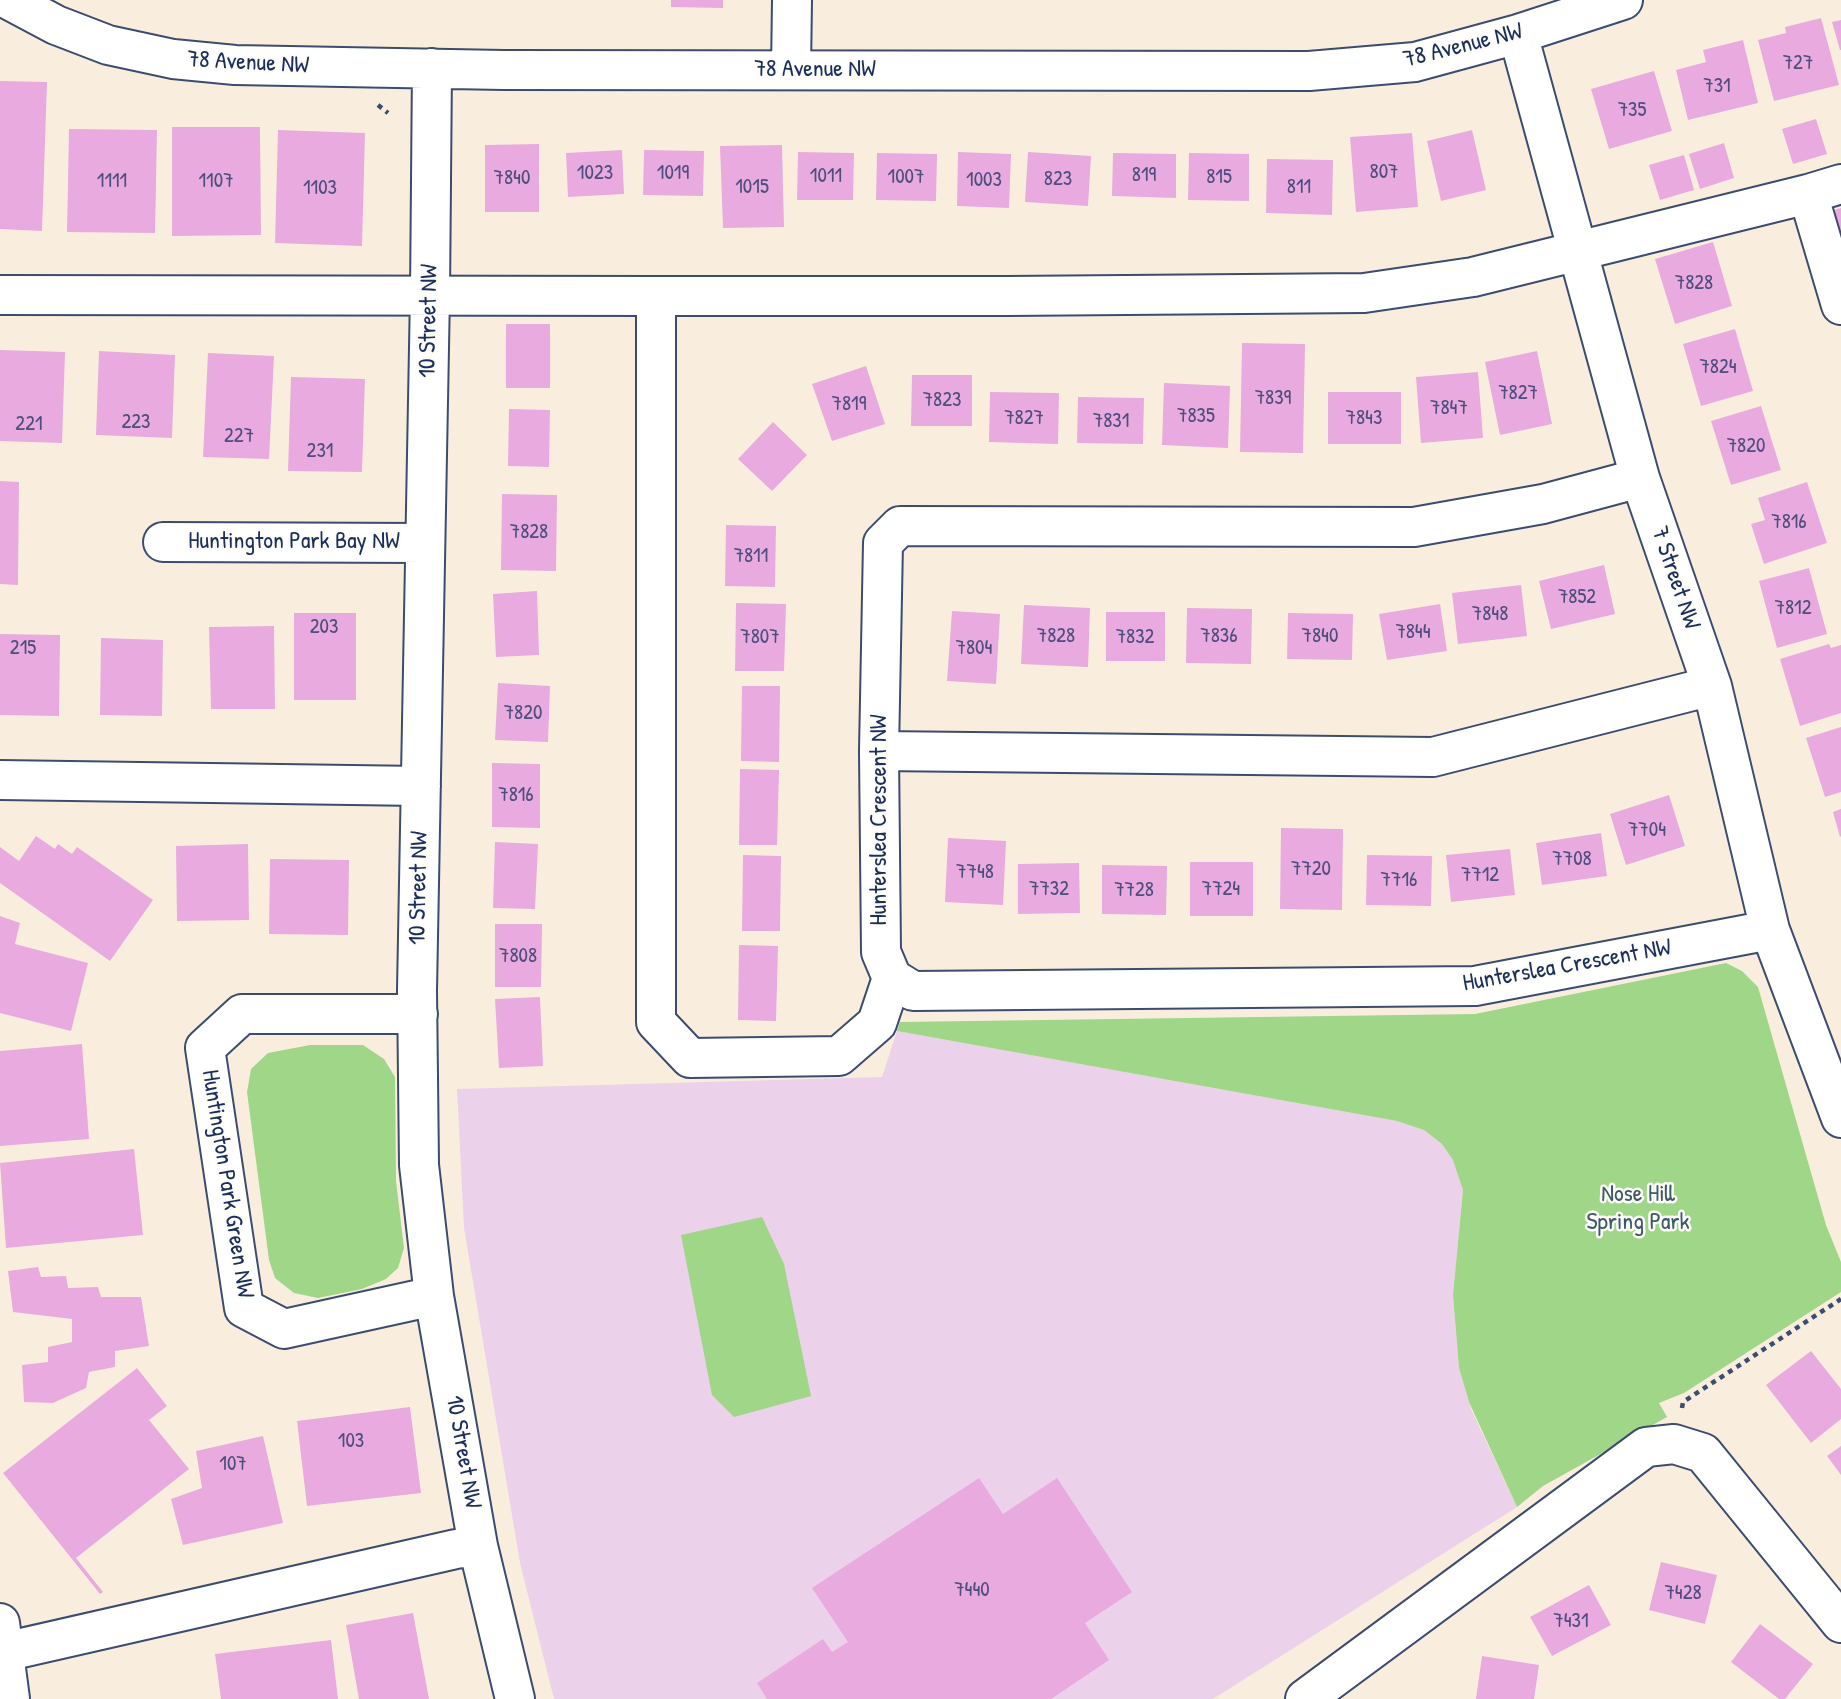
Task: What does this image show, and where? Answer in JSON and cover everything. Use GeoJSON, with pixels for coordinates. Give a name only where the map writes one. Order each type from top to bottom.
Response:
{"type":"FeatureCollection","features":[{"type":"Feature","properties":{"kind":"street","name":"78 Avenue NW"},"geometry":{"type":"LineString","coordinates":[[9,0],[56,25],[107,45],[173,59],[235,65],[1309,71],[1415,62],[1518,34],[1623,0]]}},
{"type":"Feature","properties":{"kind":"street"},"geometry":{"type":"LineString","coordinates":[[791,70],[792,0]]}},
{"type":"Feature","properties":{"kind":"street","name":"7 Street NW"},"geometry":{"type":"LineString","coordinates":[[1518,34],[1640,478],[1712,686],[1770,930],[1841,1118]]}},
{"type":"Feature","properties":{"kind":"street","name":"10 Street NW"},"geometry":{"type":"LineString","coordinates":[[432,68],[418,1014],[419,1165],[434,1296],[478,1546],[515,1699]]}},
{"type":"Feature","properties":{"kind":"street"},"geometry":{"type":"LineString","coordinates":[[0,295],[1007,296],[1364,293],[1472,277],[1824,189],[1841,305]]}},
{"type":"Feature","properties":{"kind":"street"},"geometry":{"type":"LineString","coordinates":[[656,296],[656,1023],[690,1058],[839,1056],[877,1023],[892,978]]}},
{"type":"Feature","properties":{"kind":"street","name":"Hunterslea Crescent NW"},"geometry":{"type":"LineString","coordinates":[[1640,478],[1543,504],[1414,527],[900,526],[883,543],[878,751],[881,952],[892,978],[913,990],[1475,986],[1770,930]]}},
{"type":"Feature","properties":{"kind":"street","name":"Huntington Park Bay NW"},"geometry":{"type":"LineString","coordinates":[[163,542],[425,543]]}},
{"type":"Feature","properties":{"kind":"street"},"geometry":{"type":"LineString","coordinates":[[878,751],[1433,757],[1712,686]]}},
{"type":"Feature","properties":{"kind":"street"},"geometry":{"type":"LineString","coordinates":[[0,780],[421,786]]}},
{"type":"Feature","properties":{"kind":"street","name":"Huntington Park Green NW"},"geometry":{"type":"LineString","coordinates":[[418,1014],[242,1014],[205,1048],[244,1308],[284,1329],[434,1296]]}},
{"type":"Feature","properties":{"kind":"street"},"geometry":{"type":"LineString","coordinates":[[1317,1695],[1646,1447],[1674,1444],[1703,1453],[1841,1623]]}},
{"type":"Feature","properties":{"kind":"street"},"geometry":{"type":"LineString","coordinates":[[10,1699],[2,1638],[478,1546]]}},
{"type":"Feature","properties":{"kind":"path"},"geometry":{"type":"LineString","coordinates":[[1674,1444],[1681,1425],[1683,1402],[1841,1299]]}},
{"type":"Feature","properties":{"kind":"shaded area"},"geometry":{"type":"Polygon","coordinates":[[[897,1031],[1397,1121],[1424,1130],[1442,1144],[1454,1160],[1463,1190],[1453,1295],[1459,1368],[1471,1409],[1517,1507],[1213,1699],[554,1699],[520,1563],[464,1228],[457,1089],[882,1077],[897,1031]]]}},
{"type":"Feature","properties":{"kind":"green space","name":"Nose Hill Spring Park"},"geometry":{"type":"Polygon","coordinates":[[[1726,963],[1742,971],[1758,987],[1826,1225],[1841,1262],[1841,1292],[1684,1393],[1659,1403],[1667,1417],[1543,1486],[1517,1507],[1469,1402],[1459,1368],[1453,1295],[1463,1190],[1453,1160],[1442,1144],[1424,1130],[1397,1121],[897,1031],[900,1022],[1475,1014],[1726,963]]]}},
{"type":"Feature","properties":{"kind":"green space"},"geometry":{"type":"Polygon","coordinates":[[[310,1045],[363,1045],[384,1059],[395,1077],[396,1181],[404,1248],[398,1268],[386,1279],[362,1289],[318,1298],[294,1293],[275,1278],[269,1260],[247,1092],[251,1069],[268,1053],[310,1045]]]}},
{"type":"Feature","properties":{"kind":"green space"},"geometry":{"type":"Polygon","coordinates":[[[762,1217],[784,1264],[811,1396],[734,1417],[712,1395],[681,1235],[762,1217]]]}},
{"type":"Feature","properties":{"kind":"building"},"geometry":{"type":"Polygon","coordinates":[[[671,0],[723,0],[723,8],[671,7],[671,0]]]}},
{"type":"Feature","properties":{"kind":"building"},"geometry":{"type":"Polygon","coordinates":[[[1821,18],[1839,85],[1774,101],[1758,40],[1786,33],[1785,27],[1821,18]]]}},
{"type":"Feature","properties":{"kind":"building"},"geometry":{"type":"Polygon","coordinates":[[[1841,20],[1841,50],[1840,50],[1832,22],[1841,20]]]}},
{"type":"Feature","properties":{"kind":"building"},"geometry":{"type":"Polygon","coordinates":[[[1743,40],[1758,103],[1688,120],[1676,70],[1706,62],[1703,50],[1743,40]]]}},
{"type":"Feature","properties":{"kind":"building"},"geometry":{"type":"Polygon","coordinates":[[[1654,71],[1672,131],[1609,149],[1591,89],[1654,71]]]}},
{"type":"Feature","properties":{"kind":"building"},"geometry":{"type":"Polygon","coordinates":[[[0,81],[47,82],[42,231],[0,229],[0,81]]]}},
{"type":"Feature","properties":{"kind":"building"},"geometry":{"type":"Polygon","coordinates":[[[1816,119],[1827,154],[1793,164],[1782,129],[1816,119]]]}},
{"type":"Feature","properties":{"kind":"building"},"geometry":{"type":"Polygon","coordinates":[[[172,127],[260,127],[261,235],[172,236],[172,127]]]}},
{"type":"Feature","properties":{"kind":"building"},"geometry":{"type":"Polygon","coordinates":[[[69,129],[157,130],[155,233],[67,232],[69,129]]]}},
{"type":"Feature","properties":{"kind":"building"},"geometry":{"type":"Polygon","coordinates":[[[278,130],[365,133],[362,246],[275,243],[278,130]]]}},
{"type":"Feature","properties":{"kind":"building"},"geometry":{"type":"Polygon","coordinates":[[[1472,130],[1486,190],[1441,201],[1427,141],[1472,130]]]}},
{"type":"Feature","properties":{"kind":"building"},"geometry":{"type":"Polygon","coordinates":[[[1412,133],[1418,207],[1356,212],[1350,137],[1412,133]]]}},
{"type":"Feature","properties":{"kind":"building"},"geometry":{"type":"Polygon","coordinates":[[[1724,143],[1734,178],[1700,189],[1689,154],[1724,143]]]}},
{"type":"Feature","properties":{"kind":"building"},"geometry":{"type":"Polygon","coordinates":[[[539,144],[539,212],[485,212],[485,145],[539,144]]]}},
{"type":"Feature","properties":{"kind":"building"},"geometry":{"type":"Polygon","coordinates":[[[782,145],[784,227],[723,228],[720,146],[782,145]]]}},
{"type":"Feature","properties":{"kind":"building"},"geometry":{"type":"Polygon","coordinates":[[[622,150],[624,194],[568,197],[566,153],[622,150]]]}},
{"type":"Feature","properties":{"kind":"building"},"geometry":{"type":"Polygon","coordinates":[[[644,150],[704,151],[703,196],[643,195],[644,150]]]}},
{"type":"Feature","properties":{"kind":"building"},"geometry":{"type":"Polygon","coordinates":[[[798,152],[854,153],[853,200],[797,200],[798,152]]]}},
{"type":"Feature","properties":{"kind":"building"},"geometry":{"type":"Polygon","coordinates":[[[958,152],[1011,154],[1009,208],[957,206],[958,152]]]}},
{"type":"Feature","properties":{"kind":"building"},"geometry":{"type":"Polygon","coordinates":[[[1028,152],[1091,156],[1088,206],[1025,202],[1028,152]]]}},
{"type":"Feature","properties":{"kind":"building"},"geometry":{"type":"Polygon","coordinates":[[[877,153],[937,154],[936,201],[876,200],[877,153]]]}},
{"type":"Feature","properties":{"kind":"building"},"geometry":{"type":"Polygon","coordinates":[[[1113,153],[1176,154],[1176,198],[1112,196],[1113,153]]]}},
{"type":"Feature","properties":{"kind":"building"},"geometry":{"type":"Polygon","coordinates":[[[1189,153],[1249,154],[1249,201],[1188,200],[1189,153]]]}},
{"type":"Feature","properties":{"kind":"building"},"geometry":{"type":"Polygon","coordinates":[[[1684,155],[1694,190],[1660,200],[1649,165],[1684,155]]]}},
{"type":"Feature","properties":{"kind":"building"},"geometry":{"type":"Polygon","coordinates":[[[1267,159],[1333,160],[1332,215],[1266,213],[1267,159]]]}},
{"type":"Feature","properties":{"kind":"building"},"geometry":{"type":"Polygon","coordinates":[[[1841,208],[1841,248],[1830,211],[1841,208]]]}},
{"type":"Feature","properties":{"kind":"building"},"geometry":{"type":"Polygon","coordinates":[[[1713,242],[1732,306],[1675,324],[1655,259],[1713,242]]]}},
{"type":"Feature","properties":{"kind":"building"},"geometry":{"type":"Polygon","coordinates":[[[506,324],[550,324],[550,388],[506,388],[506,324]]]}},
{"type":"Feature","properties":{"kind":"building"},"geometry":{"type":"Polygon","coordinates":[[[1735,329],[1753,391],[1701,406],[1683,344],[1735,329]]]}},
{"type":"Feature","properties":{"kind":"building"},"geometry":{"type":"Polygon","coordinates":[[[1242,343],[1305,344],[1303,453],[1240,452],[1242,343]]]}},
{"type":"Feature","properties":{"kind":"building"},"geometry":{"type":"Polygon","coordinates":[[[0,350],[65,352],[62,443],[0,441],[0,350]]]}},
{"type":"Feature","properties":{"kind":"building"},"geometry":{"type":"Polygon","coordinates":[[[99,351],[175,355],[172,438],[96,435],[99,351]]]}},
{"type":"Feature","properties":{"kind":"building"},"geometry":{"type":"Polygon","coordinates":[[[1537,351],[1552,424],[1500,435],[1485,362],[1537,351]]]}},
{"type":"Feature","properties":{"kind":"building"},"geometry":{"type":"Polygon","coordinates":[[[208,353],[274,356],[269,459],[203,457],[208,353]]]}},
{"type":"Feature","properties":{"kind":"building"},"geometry":{"type":"Polygon","coordinates":[[[866,366],[885,424],[832,441],[812,384],[866,366]]]}},
{"type":"Feature","properties":{"kind":"building"},"geometry":{"type":"Polygon","coordinates":[[[1478,372],[1483,438],[1421,443],[1416,377],[1478,372]]]}},
{"type":"Feature","properties":{"kind":"building"},"geometry":{"type":"Polygon","coordinates":[[[912,375],[972,375],[972,426],[911,426],[912,375]]]}},
{"type":"Feature","properties":{"kind":"building"},"geometry":{"type":"Polygon","coordinates":[[[291,377],[365,379],[362,472],[288,471],[291,377]]]}},
{"type":"Feature","properties":{"kind":"building"},"geometry":{"type":"Polygon","coordinates":[[[1164,383],[1230,386],[1228,448],[1162,445],[1164,383]]]}},
{"type":"Feature","properties":{"kind":"building"},"geometry":{"type":"Polygon","coordinates":[[[990,392],[1059,393],[1058,444],[989,442],[990,392]]]}},
{"type":"Feature","properties":{"kind":"building"},"geometry":{"type":"Polygon","coordinates":[[[1328,392],[1401,392],[1401,444],[1328,444],[1328,392]]]}},
{"type":"Feature","properties":{"kind":"building"},"geometry":{"type":"Polygon","coordinates":[[[1078,397],[1144,398],[1143,444],[1077,443],[1078,397]]]}},
{"type":"Feature","properties":{"kind":"building"},"geometry":{"type":"Polygon","coordinates":[[[1761,406],[1781,470],[1731,485],[1711,421],[1761,406]]]}},
{"type":"Feature","properties":{"kind":"building"},"geometry":{"type":"Polygon","coordinates":[[[509,409],[550,410],[549,467],[508,466],[509,409]]]}},
{"type":"Feature","properties":{"kind":"building"},"geometry":{"type":"Polygon","coordinates":[[[773,422],[807,455],[772,491],[738,459],[773,422]]]}},
{"type":"Feature","properties":{"kind":"building"},"geometry":{"type":"Polygon","coordinates":[[[0,481],[19,482],[18,585],[0,584],[0,481]]]}},
{"type":"Feature","properties":{"kind":"building"},"geometry":{"type":"Polygon","coordinates":[[[1807,482],[1827,543],[1764,564],[1751,524],[1765,520],[1758,498],[1807,482]]]}},
{"type":"Feature","properties":{"kind":"building"},"geometry":{"type":"Polygon","coordinates":[[[502,494],[557,495],[556,571],[501,570],[502,494]]]}},
{"type":"Feature","properties":{"kind":"building"},"geometry":{"type":"Polygon","coordinates":[[[726,525],[776,526],[775,587],[725,586],[726,525]]]}},
{"type":"Feature","properties":{"kind":"building"},"geometry":{"type":"Polygon","coordinates":[[[1604,565],[1615,614],[1551,629],[1539,581],[1604,565]]]}},
{"type":"Feature","properties":{"kind":"building"},"geometry":{"type":"Polygon","coordinates":[[[1809,568],[1827,634],[1777,648],[1759,581],[1809,568]]]}},
{"type":"Feature","properties":{"kind":"building"},"geometry":{"type":"Polygon","coordinates":[[[1521,585],[1527,636],[1458,644],[1452,593],[1521,585]]]}},
{"type":"Feature","properties":{"kind":"building"},"geometry":{"type":"Polygon","coordinates":[[[537,591],[539,655],[496,657],[493,594],[537,591]]]}},
{"type":"Feature","properties":{"kind":"building"},"geometry":{"type":"Polygon","coordinates":[[[736,603],[786,604],[784,671],[735,671],[736,603]]]}},
{"type":"Feature","properties":{"kind":"building"},"geometry":{"type":"Polygon","coordinates":[[[1440,604],[1447,651],[1387,660],[1379,614],[1440,604]]]}},
{"type":"Feature","properties":{"kind":"building"},"geometry":{"type":"Polygon","coordinates":[[[1024,605],[1090,608],[1088,667],[1021,664],[1024,605]]]}},
{"type":"Feature","properties":{"kind":"building"},"geometry":{"type":"Polygon","coordinates":[[[1187,608],[1252,609],[1251,664],[1186,663],[1187,608]]]}},
{"type":"Feature","properties":{"kind":"building"},"geometry":{"type":"Polygon","coordinates":[[[952,611],[1000,614],[996,684],[947,681],[952,611]]]}},
{"type":"Feature","properties":{"kind":"building"},"geometry":{"type":"Polygon","coordinates":[[[1106,612],[1165,612],[1165,661],[1106,661],[1106,612]]]}},
{"type":"Feature","properties":{"kind":"building"},"geometry":{"type":"Polygon","coordinates":[[[294,613],[356,613],[356,700],[294,700],[294,613]]]}},
{"type":"Feature","properties":{"kind":"building"},"geometry":{"type":"Polygon","coordinates":[[[1288,613],[1353,614],[1352,660],[1287,659],[1288,613]]]}},
{"type":"Feature","properties":{"kind":"building"},"geometry":{"type":"Polygon","coordinates":[[[274,626],[275,709],[211,709],[209,627],[274,626]]]}},
{"type":"Feature","properties":{"kind":"building"},"geometry":{"type":"Polygon","coordinates":[[[0,634],[60,635],[59,716],[0,715],[0,634]]]}},
{"type":"Feature","properties":{"kind":"building"},"geometry":{"type":"Polygon","coordinates":[[[101,638],[163,640],[162,716],[100,715],[101,638]]]}},
{"type":"Feature","properties":{"kind":"building"},"geometry":{"type":"Polygon","coordinates":[[[1829,644],[1831,648],[1841,645],[1841,713],[1800,726],[1780,659],[1829,644]]]}},
{"type":"Feature","properties":{"kind":"building"},"geometry":{"type":"Polygon","coordinates":[[[498,683],[550,686],[548,742],[495,740],[498,683]]]}},
{"type":"Feature","properties":{"kind":"building"},"geometry":{"type":"Polygon","coordinates":[[[742,686],[780,686],[779,762],[741,761],[742,686]]]}},
{"type":"Feature","properties":{"kind":"building"},"geometry":{"type":"Polygon","coordinates":[[[1841,727],[1841,792],[1825,797],[1806,738],[1841,727]]]}},
{"type":"Feature","properties":{"kind":"building"},"geometry":{"type":"Polygon","coordinates":[[[492,763],[540,764],[540,828],[492,827],[492,763]]]}},
{"type":"Feature","properties":{"kind":"building"},"geometry":{"type":"Polygon","coordinates":[[[740,769],[779,770],[777,845],[739,845],[740,769]]]}},
{"type":"Feature","properties":{"kind":"building"},"geometry":{"type":"Polygon","coordinates":[[[1669,795],[1685,846],[1626,865],[1610,814],[1669,795]]]}},
{"type":"Feature","properties":{"kind":"building"},"geometry":{"type":"Polygon","coordinates":[[[1841,809],[1841,836],[1840,837],[1833,812],[1841,809]]]}},
{"type":"Feature","properties":{"kind":"building"},"geometry":{"type":"Polygon","coordinates":[[[1281,828],[1343,829],[1342,910],[1280,909],[1281,828]]]}},
{"type":"Feature","properties":{"kind":"building"},"geometry":{"type":"Polygon","coordinates":[[[1601,833],[1607,876],[1542,885],[1536,843],[1601,833]]]}},
{"type":"Feature","properties":{"kind":"building"},"geometry":{"type":"Polygon","coordinates":[[[36,836],[55,849],[58,844],[72,854],[77,847],[153,900],[110,961],[0,883],[0,847],[19,861],[36,836]]]}},
{"type":"Feature","properties":{"kind":"building"},"geometry":{"type":"Polygon","coordinates":[[[948,838],[1006,841],[1003,905],[945,902],[948,838]]]}},
{"type":"Feature","properties":{"kind":"building"},"geometry":{"type":"Polygon","coordinates":[[[495,842],[538,844],[535,909],[493,908],[495,842]]]}},
{"type":"Feature","properties":{"kind":"building"},"geometry":{"type":"Polygon","coordinates":[[[248,844],[249,920],[177,921],[176,846],[248,844]]]}},
{"type":"Feature","properties":{"kind":"building"},"geometry":{"type":"Polygon","coordinates":[[[1510,849],[1515,895],[1451,902],[1446,855],[1510,849]]]}},
{"type":"Feature","properties":{"kind":"building"},"geometry":{"type":"Polygon","coordinates":[[[743,855],[781,856],[780,931],[742,931],[743,855]]]}},
{"type":"Feature","properties":{"kind":"building"},"geometry":{"type":"Polygon","coordinates":[[[1367,855],[1432,856],[1431,906],[1366,905],[1367,855]]]}},
{"type":"Feature","properties":{"kind":"building"},"geometry":{"type":"Polygon","coordinates":[[[270,859],[349,860],[348,935],[269,934],[270,859]]]}},
{"type":"Feature","properties":{"kind":"building"},"geometry":{"type":"Polygon","coordinates":[[[1190,862],[1253,862],[1253,916],[1190,916],[1190,862]]]}},
{"type":"Feature","properties":{"kind":"building"},"geometry":{"type":"Polygon","coordinates":[[[1079,863],[1080,913],[1018,914],[1018,864],[1079,863]]]}},
{"type":"Feature","properties":{"kind":"building"},"geometry":{"type":"Polygon","coordinates":[[[1102,865],[1167,866],[1166,915],[1102,914],[1102,865]]]}},
{"type":"Feature","properties":{"kind":"building"},"geometry":{"type":"Polygon","coordinates":[[[0,916],[20,923],[15,944],[88,963],[71,1031],[0,1013],[0,916]]]}},
{"type":"Feature","properties":{"kind":"building"},"geometry":{"type":"Polygon","coordinates":[[[495,924],[542,924],[541,987],[495,987],[495,924]]]}},
{"type":"Feature","properties":{"kind":"building"},"geometry":{"type":"Polygon","coordinates":[[[739,945],[778,946],[776,1021],[738,1020],[739,945]]]}},
{"type":"Feature","properties":{"kind":"building"},"geometry":{"type":"Polygon","coordinates":[[[540,997],[543,1066],[499,1068],[495,999],[540,997]]]}},
{"type":"Feature","properties":{"kind":"building"},"geometry":{"type":"Polygon","coordinates":[[[82,1044],[89,1139],[0,1146],[0,1051],[82,1044]]]}},
{"type":"Feature","properties":{"kind":"building"},"geometry":{"type":"Polygon","coordinates":[[[134,1149],[143,1235],[6,1248],[0,1163],[134,1149]]]}},
{"type":"Feature","properties":{"kind":"building"},"geometry":{"type":"Polygon","coordinates":[[[38,1267],[41,1277],[66,1276],[68,1288],[98,1287],[101,1297],[141,1297],[149,1346],[115,1351],[115,1367],[89,1372],[86,1388],[53,1403],[24,1402],[22,1365],[48,1362],[48,1347],[72,1342],[72,1319],[13,1312],[8,1271],[38,1267]]]}},
{"type":"Feature","properties":{"kind":"building"},"geometry":{"type":"Polygon","coordinates":[[[1811,1351],[1841,1389],[1841,1419],[1811,1443],[1766,1385],[1811,1351]]]}},
{"type":"Feature","properties":{"kind":"building"},"geometry":{"type":"Polygon","coordinates":[[[137,1368],[167,1406],[149,1420],[189,1469],[76,1558],[103,1592],[100,1594],[3,1473],[137,1368]]]}},
{"type":"Feature","properties":{"kind":"building"},"geometry":{"type":"Polygon","coordinates":[[[410,1407],[421,1493],[307,1506],[297,1421],[410,1407]]]}},
{"type":"Feature","properties":{"kind":"building"},"geometry":{"type":"Polygon","coordinates":[[[263,1436],[283,1523],[183,1545],[171,1499],[202,1488],[196,1451],[263,1436]]]}},
{"type":"Feature","properties":{"kind":"building"},"geometry":{"type":"Polygon","coordinates":[[[1841,1446],[1841,1475],[1827,1456],[1841,1446]]]}},
{"type":"Feature","properties":{"kind":"building"},"geometry":{"type":"Polygon","coordinates":[[[979,1478],[1003,1514],[1057,1478],[1132,1592],[1085,1623],[1109,1660],[1051,1699],[767,1699],[757,1683],[823,1639],[832,1652],[848,1642],[812,1588],[979,1478]]]}},
{"type":"Feature","properties":{"kind":"building"},"geometry":{"type":"Polygon","coordinates":[[[1661,1562],[1717,1575],[1705,1624],[1649,1610],[1661,1562]]]}},
{"type":"Feature","properties":{"kind":"building"},"geometry":{"type":"Polygon","coordinates":[[[1589,1585],[1611,1625],[1552,1656],[1530,1617],[1589,1585]]]}},
{"type":"Feature","properties":{"kind":"building"},"geometry":{"type":"Polygon","coordinates":[[[413,1613],[429,1699],[359,1699],[346,1625],[413,1613]]]}},
{"type":"Feature","properties":{"kind":"building"},"geometry":{"type":"Polygon","coordinates":[[[1760,1624],[1813,1664],[1785,1699],[1779,1699],[1731,1662],[1760,1624]]]}},
{"type":"Feature","properties":{"kind":"building"},"geometry":{"type":"Polygon","coordinates":[[[331,1640],[338,1699],[221,1699],[215,1654],[331,1640]]]}},
{"type":"Feature","properties":{"kind":"building"},"geometry":{"type":"Polygon","coordinates":[[[1482,1656],[1539,1665],[1534,1699],[1476,1699],[1482,1656]]]}}]}
